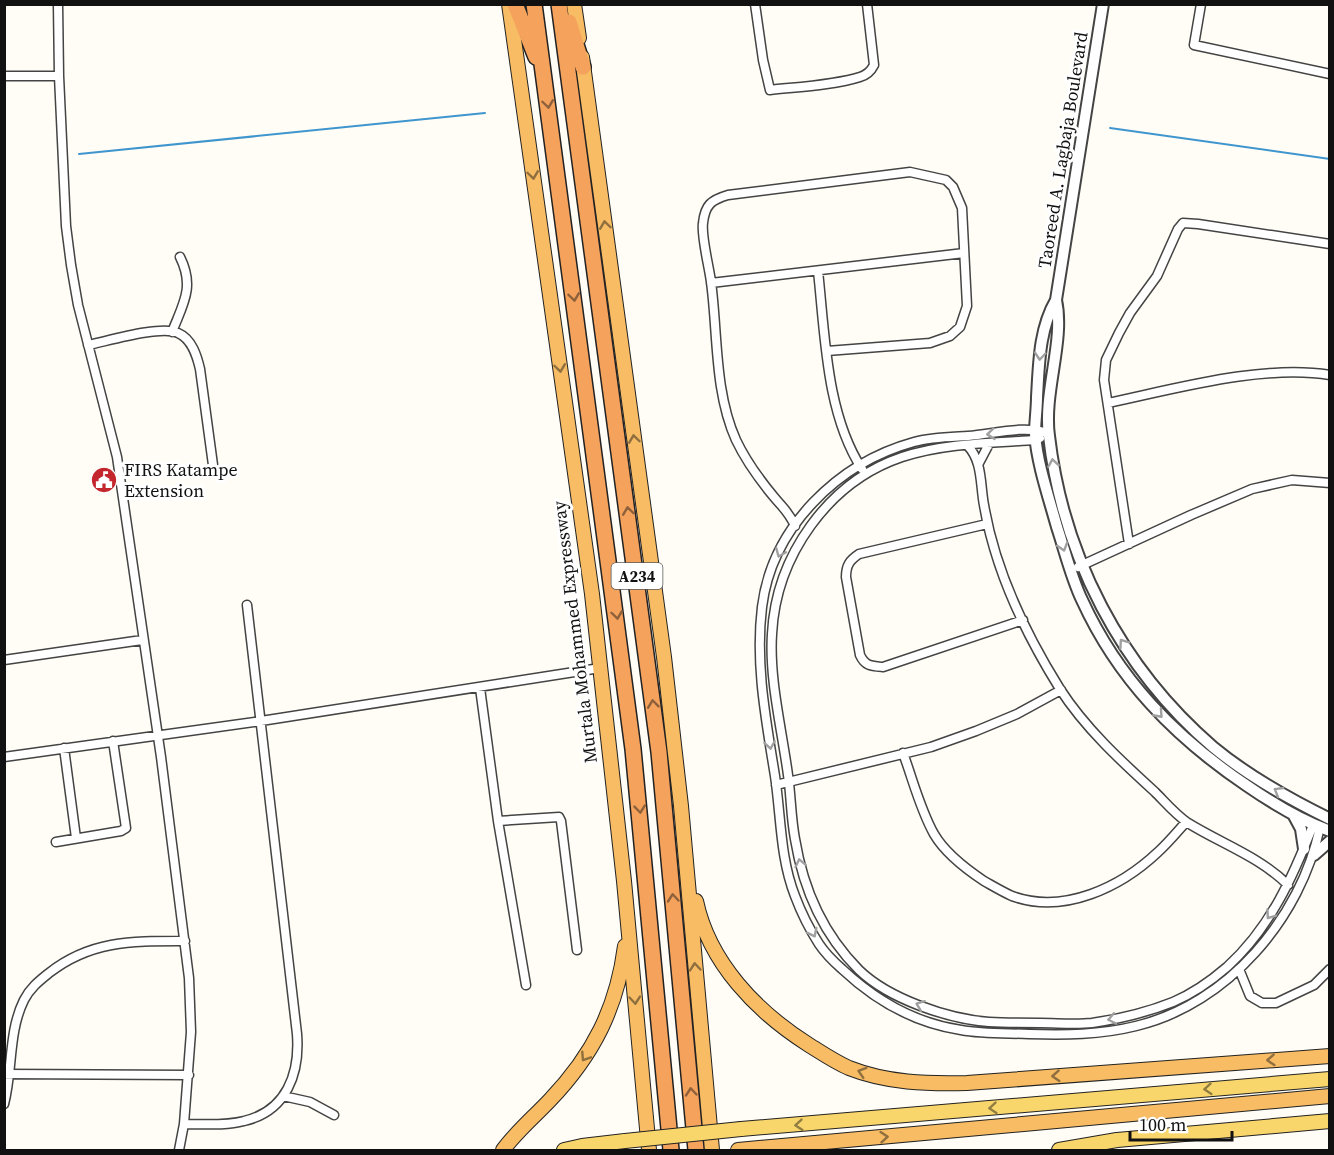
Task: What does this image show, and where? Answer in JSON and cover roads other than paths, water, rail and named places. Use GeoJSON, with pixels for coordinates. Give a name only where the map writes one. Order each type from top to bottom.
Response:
{"type":"FeatureCollection","features":[{"type":"Feature","properties":{"kind":"highway","name":"Murtala Mohammed Expressway"},"geometry":{"type":"LineString","coordinates":[[509,4],[590,577],[624,881],[649,1150]]}},
{"type":"Feature","properties":{"kind":"highway"},"geometry":{"type":"LineString","coordinates":[[514,4],[544,78]]}},
{"type":"Feature","properties":{"kind":"highway","name":"A234"},"geometry":{"type":"LineString","coordinates":[[534,4],[633,749],[671,1150]]}},
{"type":"Feature","properties":{"kind":"highway"},"geometry":{"type":"LineString","coordinates":[[561,4],[583,68]]}},
{"type":"Feature","properties":{"kind":"highway","name":"A234"},"geometry":{"type":"LineString","coordinates":[[561,4],[659,752],[696,1150]]}},
{"type":"Feature","properties":{"kind":"highway"},"geometry":{"type":"LineString","coordinates":[[574,4],[664,657],[681,806],[712,1150]]}},
{"type":"Feature","properties":{"kind":"highway"},"geometry":{"type":"LineString","coordinates":[[681,806],[696,904],[717,954],[733,978],[771,1019],[823,1054],[848,1067],[904,1082],[931,1084],[1329,1056]]}},
{"type":"Feature","properties":{"kind":"highway"},"geometry":{"type":"LineString","coordinates":[[503,1150],[582,1062],[606,1022],[615,996],[625,946],[624,881]]}},
{"type":"Feature","properties":{"kind":"highway"},"geometry":{"type":"LineString","coordinates":[[740,1150],[1329,1096]]}},
{"type":"Feature","properties":{"kind":"main road"},"geometry":{"type":"LineString","coordinates":[[564,1150],[582,1146],[741,1129],[1329,1078]]}},
{"type":"Feature","properties":{"kind":"main road"},"geometry":{"type":"LineString","coordinates":[[1059,1150],[1117,1140],[1329,1121]]}},
{"type":"Feature","properties":{"kind":"street"},"geometry":{"type":"LineString","coordinates":[[58,4],[66,226],[76,295],[117,457],[185,941],[191,1005],[189,1075],[179,1150]]}},
{"type":"Feature","properties":{"kind":"street"},"geometry":{"type":"LineString","coordinates":[[755,4],[762,60],[770,90],[812,86],[860,77],[869,72],[874,65],[867,4]]}},
{"type":"Feature","properties":{"kind":"street","name":"Taoreed A. Lagbaja Boulevard"},"geometry":{"type":"LineString","coordinates":[[1103,4],[1056,300],[1049,313],[1041,342],[1036,435],[1046,487],[1070,570],[1081,599],[1119,665],[1164,720],[1218,767],[1266,799],[1320,826]]}},
{"type":"Feature","properties":{"kind":"street"},"geometry":{"type":"LineString","coordinates":[[1201,4],[1194,45],[1329,74]]}},
{"type":"Feature","properties":{"kind":"street"},"geometry":{"type":"LineString","coordinates":[[4,76],[59,76]]}},
{"type":"Feature","properties":{"kind":"street"},"geometry":{"type":"LineString","coordinates":[[795,526],[789,512],[776,500],[751,467],[735,438],[725,410],[702,224],[707,206],[714,199],[728,195],[899,173],[910,172],[946,180],[953,187],[962,208],[967,306],[960,327],[950,336],[930,343],[828,351]]}},
{"type":"Feature","properties":{"kind":"street"},"geometry":{"type":"LineString","coordinates":[[1129,544],[1104,380],[1106,360],[1130,313],[1157,276],[1171,243],[1183,223],[1329,244]]}},
{"type":"Feature","properties":{"kind":"street"},"geometry":{"type":"LineString","coordinates":[[711,283],[964,253]]}},
{"type":"Feature","properties":{"kind":"street"},"geometry":{"type":"LineString","coordinates":[[172,332],[187,288],[187,270],[180,257]]}},
{"type":"Feature","properties":{"kind":"street"},"geometry":{"type":"LineString","coordinates":[[818,271],[832,386],[839,415],[860,466],[866,474]]}},
{"type":"Feature","properties":{"kind":"street","name":"Taoreed A. Lagbaja Boulevard"},"geometry":{"type":"LineString","coordinates":[[1056,300],[1059,311],[1049,394],[1048,433],[1055,479],[1067,523],[1095,595],[1116,633],[1144,673],[1166,700],[1213,746],[1233,763],[1329,819]]}},
{"type":"Feature","properties":{"kind":"street"},"geometry":{"type":"LineString","coordinates":[[88,345],[159,331],[177,333],[185,338],[197,356],[213,465]]}},
{"type":"Feature","properties":{"kind":"street"},"geometry":{"type":"LineString","coordinates":[[1108,403],[1221,380],[1274,373],[1307,371],[1329,375]]}},
{"type":"Feature","properties":{"kind":"street"},"geometry":{"type":"LineString","coordinates":[[1048,433],[905,456],[880,465],[835,499],[813,522],[794,550],[775,605],[772,635],[773,669],[795,837],[804,882],[812,903],[844,954],[862,972],[892,992],[953,1016],[987,1022],[1088,1023],[1114,1019],[1176,1000],[1200,987],[1226,967],[1247,947],[1282,898],[1295,871],[1309,852],[1329,841]]}},
{"type":"Feature","properties":{"kind":"street"},"geometry":{"type":"LineString","coordinates":[[1036,435],[937,437],[893,449],[860,466],[836,480],[802,514],[784,542],[770,575],[762,603],[759,665],[784,855],[794,895],[820,945],[864,989],[888,1006],[913,1017],[958,1030],[984,1033],[1078,1035],[1154,1022],[1181,1011],[1217,988],[1239,969],[1268,938],[1292,901],[1320,826],[1329,819]]}},
{"type":"Feature","properties":{"kind":"street"},"geometry":{"type":"LineString","coordinates":[[979,464],[989,444]]}},
{"type":"Feature","properties":{"kind":"street"},"geometry":{"type":"LineString","coordinates":[[967,446],[979,464],[987,524],[1001,568],[1023,620],[1061,690],[1085,722],[1119,758],[1186,822],[1274,872],[1288,885]]}},
{"type":"Feature","properties":{"kind":"street"},"geometry":{"type":"LineString","coordinates":[[1070,570],[1252,489],[1292,480],[1329,483]]}},
{"type":"Feature","properties":{"kind":"street"},"geometry":{"type":"LineString","coordinates":[[789,512],[802,514]]}},
{"type":"Feature","properties":{"kind":"street"},"geometry":{"type":"LineString","coordinates":[[987,524],[859,554],[851,559],[846,567],[846,577],[860,655],[864,663],[869,666],[883,667],[1023,620]]}},
{"type":"Feature","properties":{"kind":"street"},"geometry":{"type":"LineString","coordinates":[[184,1124],[223,1124],[246,1121],[269,1109],[283,1096],[294,1076],[298,1051],[247,605]]}},
{"type":"Feature","properties":{"kind":"street"},"geometry":{"type":"LineString","coordinates":[[4,660],[142,640]]}},
{"type":"Feature","properties":{"kind":"street"},"geometry":{"type":"LineString","coordinates":[[4,757],[261,721],[600,668]]}},
{"type":"Feature","properties":{"kind":"street"},"geometry":{"type":"LineString","coordinates":[[480,688],[498,821],[526,985]]}},
{"type":"Feature","properties":{"kind":"street"},"geometry":{"type":"LineString","coordinates":[[776,785],[931,747],[1017,714],[1061,690]]}},
{"type":"Feature","properties":{"kind":"street"},"geometry":{"type":"LineString","coordinates":[[56,842],[126,828],[113,741]]}},
{"type":"Feature","properties":{"kind":"street"},"geometry":{"type":"LineString","coordinates":[[64,748],[76,838]]}},
{"type":"Feature","properties":{"kind":"street"},"geometry":{"type":"LineString","coordinates":[[903,753],[935,835],[948,851],[973,874],[1012,896],[1044,901],[1069,900],[1105,889],[1124,880],[1158,852],[1186,822]]}},
{"type":"Feature","properties":{"kind":"street"},"geometry":{"type":"LineString","coordinates":[[1309,808],[1320,826]]}},
{"type":"Feature","properties":{"kind":"street"},"geometry":{"type":"LineString","coordinates":[[1293,813],[1309,852]]}},
{"type":"Feature","properties":{"kind":"street"},"geometry":{"type":"LineString","coordinates":[[498,821],[559,817],[577,950]]}},
{"type":"Feature","properties":{"kind":"street"},"geometry":{"type":"LineString","coordinates":[[1274,872],[1295,871]]}},
{"type":"Feature","properties":{"kind":"street"},"geometry":{"type":"LineString","coordinates":[[4,1104],[6,1074],[12,1042],[24,1000],[36,983],[64,961],[87,950],[143,941],[185,941]]}},
{"type":"Feature","properties":{"kind":"street"},"geometry":{"type":"LineString","coordinates":[[1239,969],[1250,996],[1262,1003],[1276,1003],[1314,985],[1329,969]]}},
{"type":"Feature","properties":{"kind":"street"},"geometry":{"type":"LineString","coordinates":[[6,1074],[189,1075]]}},
{"type":"Feature","properties":{"kind":"street"},"geometry":{"type":"LineString","coordinates":[[283,1096],[310,1102],[334,1115]]}},
{"type":"Feature","properties":{"kind":"waterway"},"geometry":{"type":"LineString","coordinates":[[79,154],[485,113]]}},
{"type":"Feature","properties":{"kind":"waterway"},"geometry":{"type":"LineString","coordinates":[[1110,128],[1330,159]]}},
{"type":"Feature","properties":{"kind":"place","name":"FIRS Katampe Extension"},"geometry":{"type":"Point","coordinates":[104,480]}}]}
